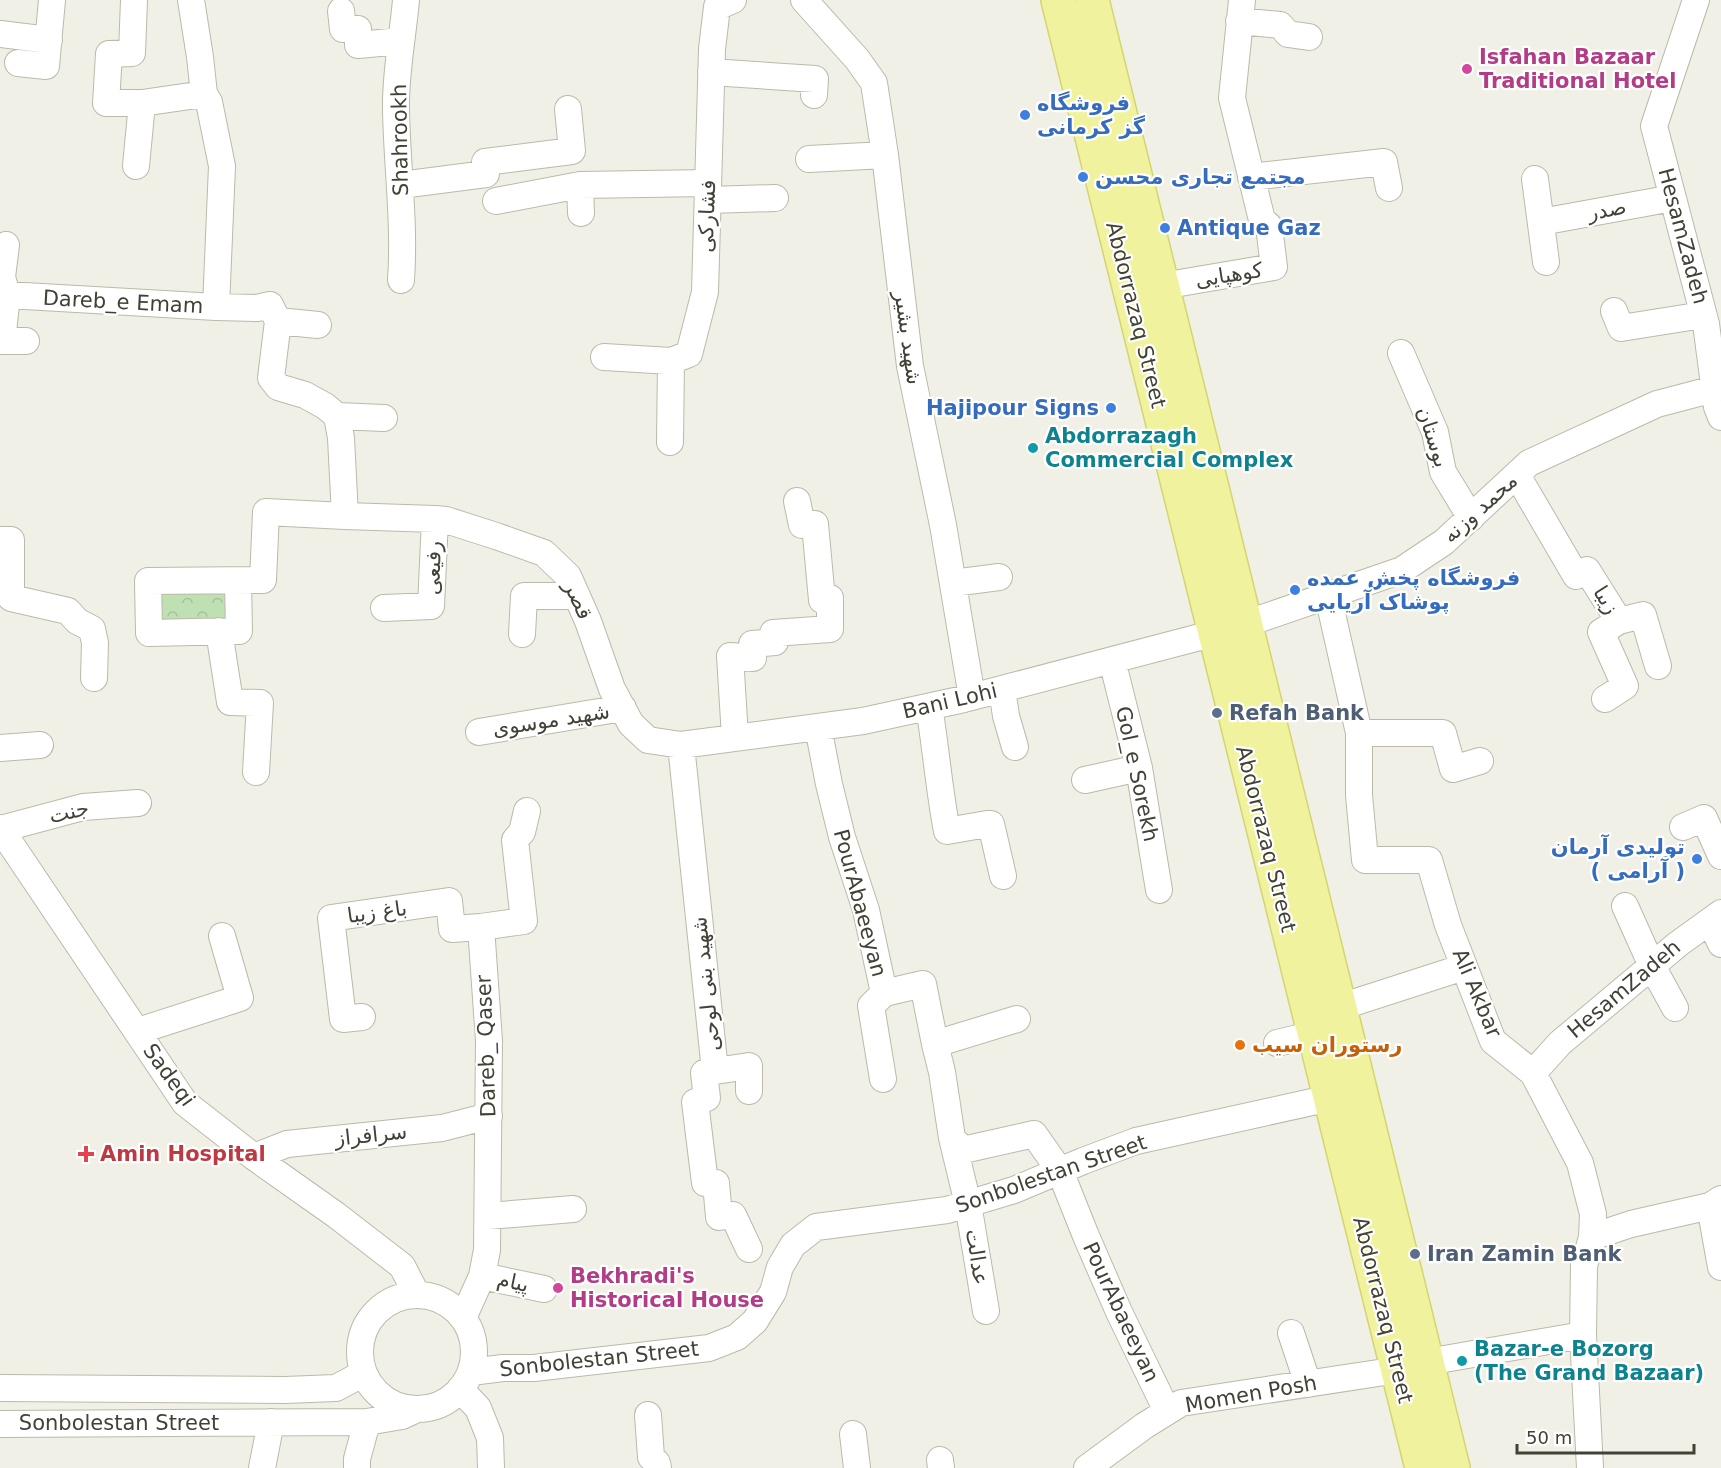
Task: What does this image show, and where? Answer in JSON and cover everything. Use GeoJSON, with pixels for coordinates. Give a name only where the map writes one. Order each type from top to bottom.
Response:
{"type":"FeatureCollection","features":[{"type":"Feature","properties":{"kind":"main road","name":"Abdorrazaq Street"},"geometry":{"type":"LineString","coordinates":[[1058,0],[1315,1034],[1346,1095]]}},
{"type":"Feature","properties":{"kind":"main road","name":"Abdorrazaq Street"},"geometry":{"type":"LineString","coordinates":[[1092,0],[1340,1007],[1346,1095],[1412,1366],[1422,1468]]}},
{"type":"Feature","properties":{"kind":"main road"},"geometry":{"type":"LineString","coordinates":[[1146,356],[1177,347]]}},
{"type":"Feature","properties":{"kind":"main road","name":"Abdorrazaq Street"},"geometry":{"type":"LineString","coordinates":[[1412,1366],[1453,1468]]}},
{"type":"Feature","properties":{"kind":"street"},"geometry":{"type":"LineString","coordinates":[[18,63],[46,66],[52,0]]}},
{"type":"Feature","properties":{"kind":"street"},"geometry":{"type":"LineString","coordinates":[[134,0],[132,53],[109,54],[106,103],[142,103],[204,94]]}},
{"type":"Feature","properties":{"kind":"street","name":"Dareb_e Emam"},"geometry":{"type":"LineString","coordinates":[[3,283],[216,307],[222,166],[209,102],[204,94],[191,0]]}},
{"type":"Feature","properties":{"kind":"street","name":"Shahrookh"},"geometry":{"type":"LineString","coordinates":[[401,280],[403,253],[396,107],[406,0]]}},
{"type":"Feature","properties":{"kind":"street","name":"فشارکی"},"geometry":{"type":"LineString","coordinates":[[670,361],[689,354],[705,292],[712,49],[717,7],[733,0]]}},
{"type":"Feature","properties":{"kind":"street","name":"شهید بشیر"},"geometry":{"type":"LineString","coordinates":[[804,0],[857,59],[874,83],[885,155],[908,256],[910,366],[940,513],[972,697]]}},
{"type":"Feature","properties":{"kind":"street","name":"HesamZadeh"},"geometry":{"type":"LineString","coordinates":[[1696,0],[1654,126],[1703,315],[1717,407],[1721,417]]}},
{"type":"Feature","properties":{"kind":"street"},"geometry":{"type":"LineString","coordinates":[[342,10],[343,29],[358,29],[358,45],[401,41]]}},
{"type":"Feature","properties":{"kind":"street"},"geometry":{"type":"LineString","coordinates":[[1240,11],[1280,25],[1288,34],[1309,37]]}},
{"type":"Feature","properties":{"kind":"street","name":"کوهپایی"},"geometry":{"type":"LineString","coordinates":[[1162,286],[1274,267],[1269,226],[1262,220],[1232,98],[1240,11]]}},
{"type":"Feature","properties":{"kind":"street"},"geometry":{"type":"LineString","coordinates":[[0,34],[49,40]]}},
{"type":"Feature","properties":{"kind":"street"},"geometry":{"type":"LineString","coordinates":[[711,72],[815,79],[814,95]]}},
{"type":"Feature","properties":{"kind":"street"},"geometry":{"type":"LineString","coordinates":[[136,166],[142,103]]}},
{"type":"Feature","properties":{"kind":"street"},"geometry":{"type":"LineString","coordinates":[[401,185],[486,174],[485,162],[572,151],[568,109]]}},
{"type":"Feature","properties":{"kind":"street"},"geometry":{"type":"LineString","coordinates":[[809,159],[885,155]]}},
{"type":"Feature","properties":{"kind":"street"},"geometry":{"type":"LineString","coordinates":[[1251,177],[1384,162],[1389,188]]}},
{"type":"Feature","properties":{"kind":"street"},"geometry":{"type":"LineString","coordinates":[[1535,179],[1546,262]]}},
{"type":"Feature","properties":{"kind":"street"},"geometry":{"type":"LineString","coordinates":[[580,185],[581,213]]}},
{"type":"Feature","properties":{"kind":"street"},"geometry":{"type":"LineString","coordinates":[[496,201],[580,185],[774,198]]}},
{"type":"Feature","properties":{"kind":"street","name":"صدر"},"geometry":{"type":"LineString","coordinates":[[1541,222],[1673,198]]}},
{"type":"Feature","properties":{"kind":"street"},"geometry":{"type":"LineString","coordinates":[[6,244],[2,342],[26,341]]}},
{"type":"Feature","properties":{"kind":"street"},"geometry":{"type":"LineString","coordinates":[[216,307],[257,308],[270,305],[279,321],[271,378],[278,387],[305,395],[337,416],[384,418]]}},
{"type":"Feature","properties":{"kind":"street"},"geometry":{"type":"LineString","coordinates":[[1614,311],[1621,328],[1703,315]]}},
{"type":"Feature","properties":{"kind":"street"},"geometry":{"type":"LineString","coordinates":[[279,321],[318,325]]}},
{"type":"Feature","properties":{"kind":"street","name":"بوستان"},"geometry":{"type":"LineString","coordinates":[[1401,353],[1435,432],[1443,472],[1470,518]]}},
{"type":"Feature","properties":{"kind":"street"},"geometry":{"type":"LineString","coordinates":[[604,357],[670,361],[670,442]]}},
{"type":"Feature","properties":{"kind":"street","name":"محمد وزنه"},"geometry":{"type":"LineString","coordinates":[[1245,624],[1402,570],[1444,542],[1529,463],[1657,404],[1714,389]]}},
{"type":"Feature","properties":{"kind":"street"},"geometry":{"type":"LineString","coordinates":[[337,416],[341,438],[345,516]]}},
{"type":"Feature","properties":{"kind":"street","name":"زیبا"},"geometry":{"type":"LineString","coordinates":[[1517,475],[1576,576],[1587,570],[1619,621],[1601,632],[1625,686],[1605,699]]}},
{"type":"Feature","properties":{"kind":"street"},"geometry":{"type":"LineString","coordinates":[[735,738],[730,656],[753,658],[752,644],[775,642],[773,633],[830,629],[830,598],[822,600],[815,524],[802,525],[797,501]]}},
{"type":"Feature","properties":{"kind":"street","name":"قصر"},"geometry":{"type":"LineString","coordinates":[[238,582],[239,631],[148,633],[147,581],[263,580],[266,512],[446,520],[544,553],[568,576],[588,621],[612,689],[631,724],[648,740],[681,745]]}},
{"type":"Feature","properties":{"kind":"street","name":"رفیعی"},"geometry":{"type":"LineString","coordinates":[[384,608],[432,606],[435,519]]}},
{"type":"Feature","properties":{"kind":"street"},"geometry":{"type":"LineString","coordinates":[[0,540],[11,540],[11,598],[68,610],[78,621],[92,628],[95,643],[94,678]]}},
{"type":"Feature","properties":{"kind":"street"},"geometry":{"type":"LineString","coordinates":[[953,583],[999,577]]}},
{"type":"Feature","properties":{"kind":"street"},"geometry":{"type":"LineString","coordinates":[[522,634],[524,596],[577,596]]}},
{"type":"Feature","properties":{"kind":"street","name":"Ali Akbar"},"geometry":{"type":"LineString","coordinates":[[1328,596],[1359,733],[1359,795],[1365,860],[1429,860],[1448,925],[1493,1041],[1533,1073],[1580,1163],[1593,1214],[1592,1237],[1584,1266],[1583,1335],[1590,1468]]}},
{"type":"Feature","properties":{"kind":"street"},"geometry":{"type":"LineString","coordinates":[[1619,621],[1643,615],[1658,666]]}},
{"type":"Feature","properties":{"kind":"street"},"geometry":{"type":"LineString","coordinates":[[219,632],[230,702],[260,703],[256,772]]}},
{"type":"Feature","properties":{"kind":"street","name":"Bani Lohi"},"geometry":{"type":"LineString","coordinates":[[681,745],[863,721],[972,697],[1215,633]]}},
{"type":"Feature","properties":{"kind":"street","name":"Gol_e Sorekh"},"geometry":{"type":"LineString","coordinates":[[1112,660],[1139,768],[1159,890]]}},
{"type":"Feature","properties":{"kind":"street"},"geometry":{"type":"LineString","coordinates":[[1002,689],[1006,716],[1015,747]]}},
{"type":"Feature","properties":{"kind":"street"},"geometry":{"type":"LineString","coordinates":[[929,707],[947,831],[991,824],[1003,876]]}},
{"type":"Feature","properties":{"kind":"street","name":"شهید موسوی"},"geometry":{"type":"LineString","coordinates":[[479,732],[623,708]]}},
{"type":"Feature","properties":{"kind":"street","name":"PourAbaeeyan"},"geometry":{"type":"LineString","coordinates":[[818,727],[831,794],[842,837],[866,910],[884,993],[923,984],[942,1072],[952,1138],[963,1149],[1034,1134],[1060,1171],[1119,1312],[1167,1412]]}},
{"type":"Feature","properties":{"kind":"street"},"geometry":{"type":"LineString","coordinates":[[1359,733],[1443,733],[1453,769],[1480,761]]}},
{"type":"Feature","properties":{"kind":"street"},"geometry":{"type":"LineString","coordinates":[[0,748],[40,745]]}},
{"type":"Feature","properties":{"kind":"street","name":"شهید بنی لوحی"},"geometry":{"type":"LineString","coordinates":[[681,745],[715,1071],[704,1074],[707,1098],[695,1102],[705,1184],[716,1183],[718,1217],[733,1215],[749,1249]]}},
{"type":"Feature","properties":{"kind":"street"},"geometry":{"type":"LineString","coordinates":[[1085,780],[1139,768]]}},
{"type":"Feature","properties":{"kind":"street","name":"جنت"},"geometry":{"type":"LineString","coordinates":[[1,829],[87,815],[138,803]]}},
{"type":"Feature","properties":{"kind":"street"},"geometry":{"type":"LineString","coordinates":[[481,927],[524,921],[515,840],[522,832],[527,811]]}},
{"type":"Feature","properties":{"kind":"street"},"geometry":{"type":"LineString","coordinates":[[1683,827],[1704,818],[1721,856]]}},
{"type":"Feature","properties":{"kind":"street","name":"Sadeqi"},"geometry":{"type":"LineString","coordinates":[[1,829],[185,1103],[402,1266],[417,1294]]}},
{"type":"Feature","properties":{"kind":"street","name":"باغ زیبا"},"geometry":{"type":"LineString","coordinates":[[362,1017],[343,1019],[331,918],[449,901],[452,929],[481,927]]}},
{"type":"Feature","properties":{"kind":"street"},"geometry":{"type":"LineString","coordinates":[[1626,906],[1652,966],[1675,1008]]}},
{"type":"Feature","properties":{"kind":"street"},"geometry":{"type":"LineString","coordinates":[[1715,917],[1721,944]]}},
{"type":"Feature","properties":{"kind":"street","name":"HesamZadeh"},"geometry":{"type":"LineString","coordinates":[[1533,1073],[1560,1043],[1678,944],[1715,917]]}},
{"type":"Feature","properties":{"kind":"street","name":"Dareb_ Qaser"},"geometry":{"type":"LineString","coordinates":[[463,1318],[482,1275],[488,1250],[489,1041],[481,927]]}},
{"type":"Feature","properties":{"kind":"street"},"geometry":{"type":"LineString","coordinates":[[138,1031],[240,998],[222,936]]}},
{"type":"Feature","properties":{"kind":"street"},"geometry":{"type":"LineString","coordinates":[[1340,1007],[1464,967]]}},
{"type":"Feature","properties":{"kind":"street"},"geometry":{"type":"LineString","coordinates":[[883,1079],[871,1006],[884,993]]}},
{"type":"Feature","properties":{"kind":"street"},"geometry":{"type":"LineString","coordinates":[[935,1044],[1017,1019]]}},
{"type":"Feature","properties":{"kind":"street"},"geometry":{"type":"LineString","coordinates":[[1276,1043],[1315,1034]]}},
{"type":"Feature","properties":{"kind":"street"},"geometry":{"type":"LineString","coordinates":[[715,1071],[749,1066],[749,1091]]}},
{"type":"Feature","properties":{"kind":"street","name":"Sonbolestan Street"},"geometry":{"type":"LineString","coordinates":[[466,1380],[503,1368],[534,1368],[709,1348],[737,1337],[755,1321],[773,1292],[780,1268],[793,1245],[816,1227],[947,1210],[1014,1190],[1136,1141],[1346,1095]]}},
{"type":"Feature","properties":{"kind":"street","name":"سرافراز"},"geometry":{"type":"LineString","coordinates":[[254,1157],[286,1144],[442,1128],[489,1116]]}},
{"type":"Feature","properties":{"kind":"street","name":"عدالت"},"geometry":{"type":"LineString","coordinates":[[952,1138],[968,1204],[986,1311]]}},
{"type":"Feature","properties":{"kind":"street"},"geometry":{"type":"LineString","coordinates":[[1592,1237],[1631,1224],[1716,1203],[1721,1268]]}},
{"type":"Feature","properties":{"kind":"street"},"geometry":{"type":"LineString","coordinates":[[488,1216],[573,1209]]}},
{"type":"Feature","properties":{"kind":"street","name":"پیام"},"geometry":{"type":"LineString","coordinates":[[482,1275],[544,1289]]}},
{"type":"Feature","properties":{"kind":"street"},"geometry":{"type":"LineString","coordinates":[[417,1294],[435,1297],[451,1305],[463,1318],[472,1335],[474,1353],[466,1380],[448,1400],[433,1407],[417,1409],[400,1406],[385,1399],[373,1388],[364,1373],[360,1351],[364,1330],[377,1311],[396,1299],[417,1294]]}},
{"type":"Feature","properties":{"kind":"street"},"geometry":{"type":"LineString","coordinates":[[1291,1333],[1308,1384]]}},
{"type":"Feature","properties":{"kind":"street","name":"Momen Posh"},"geometry":{"type":"LineString","coordinates":[[1087,1468],[1144,1426],[1181,1403],[1308,1384],[1583,1335]]}},
{"type":"Feature","properties":{"kind":"street","name":"Sonbolestan Street"},"geometry":{"type":"LineString","coordinates":[[0,1388],[274,1390],[336,1388],[364,1373]]}},
{"type":"Feature","properties":{"kind":"street"},"geometry":{"type":"LineString","coordinates":[[466,1380],[490,1438],[491,1468]]}},
{"type":"Feature","properties":{"kind":"street","name":"Sonbolestan Street"},"geometry":{"type":"LineString","coordinates":[[0,1424],[367,1422],[402,1416],[417,1409]]}},
{"type":"Feature","properties":{"kind":"street"},"geometry":{"type":"LineString","coordinates":[[648,1415],[651,1457],[657,1463],[658,1468]]}},
{"type":"Feature","properties":{"kind":"street"},"geometry":{"type":"LineString","coordinates":[[262,1468],[271,1422]]}},
{"type":"Feature","properties":{"kind":"street"},"geometry":{"type":"LineString","coordinates":[[357,1468],[357,1459],[367,1422]]}},
{"type":"Feature","properties":{"kind":"street"},"geometry":{"type":"LineString","coordinates":[[853,1434],[856,1468]]}},
{"type":"Feature","properties":{"kind":"green space"},"geometry":{"type":"Polygon","coordinates":[[[157,589],[224,589],[226,620],[158,622],[157,589]]]}},
{"type":"Feature","properties":{"kind":"place","name":"Isfahan Bazaar Traditional Hotel"},"geometry":{"type":"Point","coordinates":[1467,69]}},
{"type":"Feature","properties":{"kind":"place","name":"فروشگاه گز کرمانی"},"geometry":{"type":"Point","coordinates":[1025,115]}},
{"type":"Feature","properties":{"kind":"place","name":"مجتمع تجاری محسن"},"geometry":{"type":"Point","coordinates":[1083,177]}},
{"type":"Feature","properties":{"kind":"place","name":"Antique Gaz"},"geometry":{"type":"Point","coordinates":[1165,228]}},
{"type":"Feature","properties":{"kind":"place","name":"Hajipour Signs"},"geometry":{"type":"Point","coordinates":[1111,408]}},
{"type":"Feature","properties":{"kind":"place","name":"Abdorrazagh Commercial Complex"},"geometry":{"type":"Point","coordinates":[1033,448]}},
{"type":"Feature","properties":{"kind":"place","name":"فروشگاه پخش عمده پوشاک آریایی"},"geometry":{"type":"Point","coordinates":[1295,590]}},
{"type":"Feature","properties":{"kind":"place","name":"Refah Bank"},"geometry":{"type":"Point","coordinates":[1217,713]}},
{"type":"Feature","properties":{"kind":"place","name":"تولیدی آرمان ( آرامی )"},"geometry":{"type":"Point","coordinates":[1697,859]}},
{"type":"Feature","properties":{"kind":"place","name":"رستوران سيب"},"geometry":{"type":"Point","coordinates":[1240,1045]}},
{"type":"Feature","properties":{"kind":"place","name":"Amin Hospital"},"geometry":{"type":"Point","coordinates":[86,1154]}},
{"type":"Feature","properties":{"kind":"place","name":"Iran Zamin Bank"},"geometry":{"type":"Point","coordinates":[1415,1254]}},
{"type":"Feature","properties":{"kind":"place","name":"Bekhradi's Historical House"},"geometry":{"type":"Point","coordinates":[558,1288]}},
{"type":"Feature","properties":{"kind":"place","name":"Bazar-e Bozorg (The Grand Bazaar)"},"geometry":{"type":"Point","coordinates":[1462,1361]}}]}
